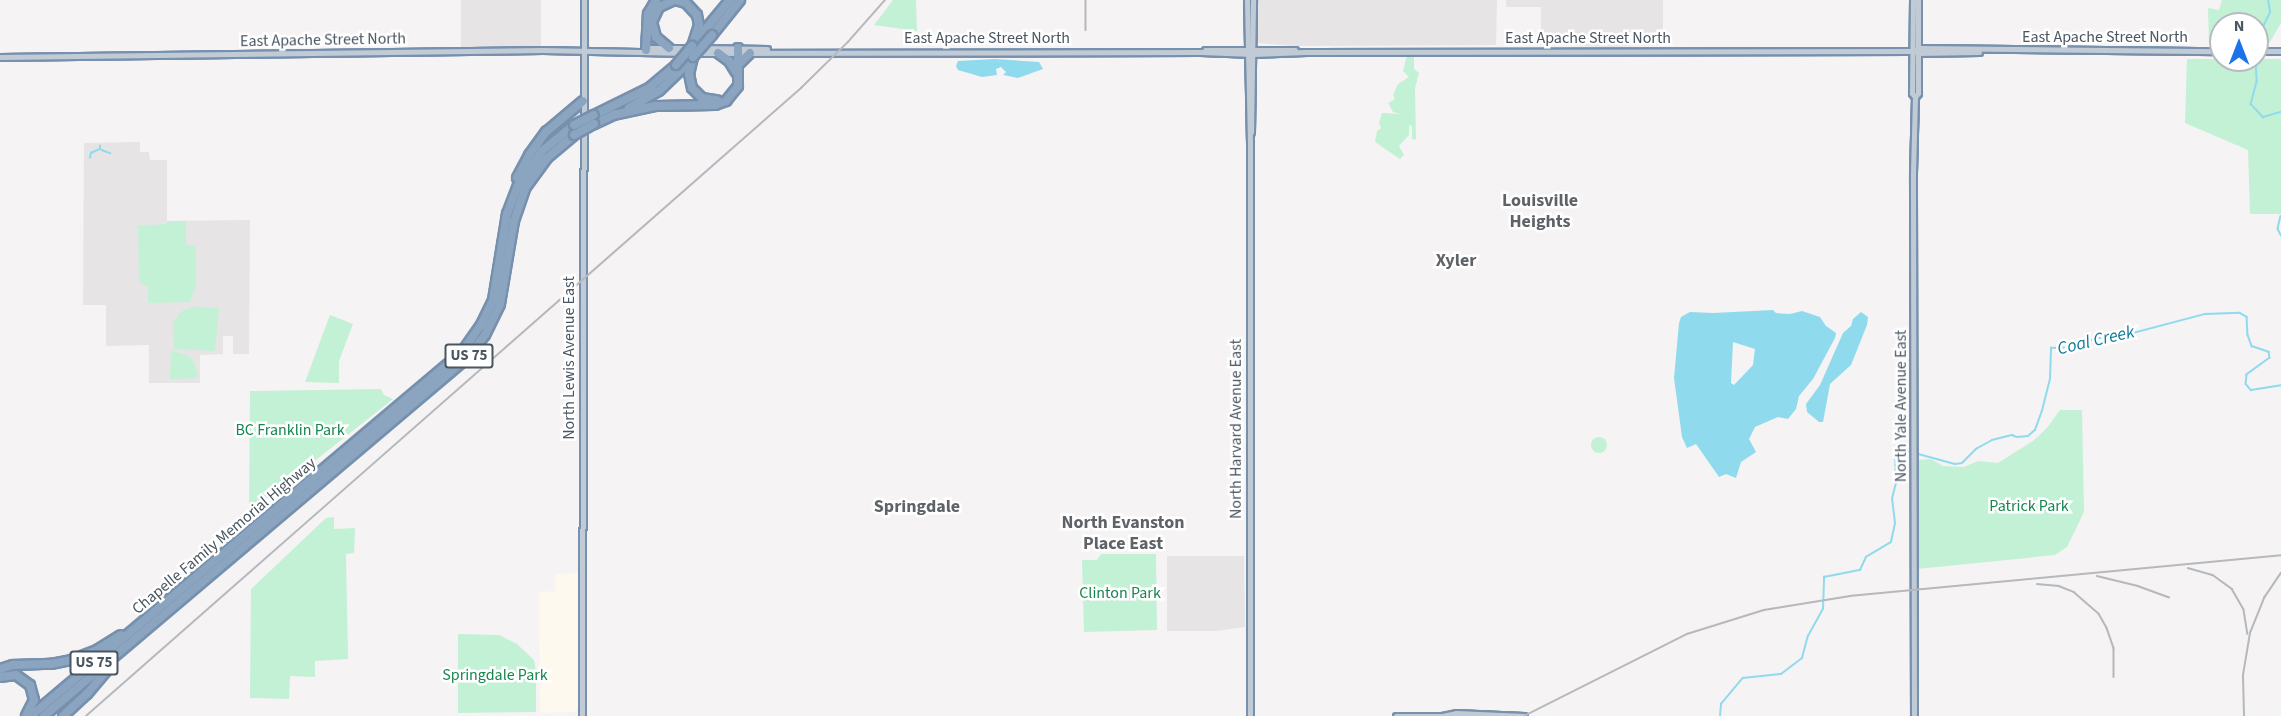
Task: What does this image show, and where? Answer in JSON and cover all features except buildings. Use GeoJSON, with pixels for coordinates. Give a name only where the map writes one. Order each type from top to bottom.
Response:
{"type":"FeatureCollection","features":[{"type":"Feature","properties":{"kind":"highway"},"geometry":{"type":"LineString","coordinates":[[646,50],[648,14],[656,0]]}},
{"type":"Feature","properties":{"kind":"highway"},"geometry":{"type":"LineString","coordinates":[[669,48],[657,39],[652,22],[659,7],[674,0],[686,3],[696,12],[699,22],[698,35]]}},
{"type":"Feature","properties":{"kind":"highway","name":"Chapelle Family Memorial Highway"},"geometry":{"type":"LineString","coordinates":[[44,716],[443,380],[474,350],[489,327],[502,296],[514,221],[522,196],[541,165],[594,119],[649,88],[676,66],[698,35],[730,0]]}},
{"type":"Feature","properties":{"kind":"highway","name":"Chapelle Family Memorial Highway"},"geometry":{"type":"LineString","coordinates":[[31,716],[462,352],[482,325],[490,307],[498,279],[510,204],[526,172],[542,151],[574,125],[613,115],[652,96],[688,66],[740,0]]}},
{"type":"Feature","properties":{"kind":"highway"},"geometry":{"type":"LineString","coordinates":[[688,66],[692,88],[698,95],[710,100],[720,99],[730,92],[735,84],[738,51]]}},
{"type":"Feature","properties":{"kind":"highway"},"geometry":{"type":"LineString","coordinates":[[613,115],[655,106],[721,103],[731,97],[738,88],[737,68],[717,53]]}},
{"type":"Feature","properties":{"kind":"highway"},"geometry":{"type":"LineString","coordinates":[[737,68],[750,53]]}},
{"type":"Feature","properties":{"kind":"highway"},"geometry":{"type":"LineString","coordinates":[[503,241],[507,203],[529,155],[546,132],[584,101]]}},
{"type":"Feature","properties":{"kind":"highway"},"geometry":{"type":"LineString","coordinates":[[0,669],[13,665],[57,663],[84,655],[108,643],[154,612]]}},
{"type":"Feature","properties":{"kind":"highway"},"geometry":{"type":"LineString","coordinates":[[63,716],[71,713],[138,637]]}},
{"type":"Feature","properties":{"kind":"highway"},"geometry":{"type":"LineString","coordinates":[[0,677],[16,675],[30,685],[34,700],[26,716]]}},
{"type":"Feature","properties":{"kind":"main road","name":"North Lewis Avenue East"},"geometry":{"type":"LineString","coordinates":[[582,716],[584,0]]}},
{"type":"Feature","properties":{"kind":"main road","name":"North Harvard Avenue East"},"geometry":{"type":"LineString","coordinates":[[1247,0],[1250,52]]}},
{"type":"Feature","properties":{"kind":"main road","name":"North Harvard Avenue East"},"geometry":{"type":"LineString","coordinates":[[1250,716],[1250,52],[1252,0]]}},
{"type":"Feature","properties":{"kind":"main road","name":"North Yale Avenue East"},"geometry":{"type":"LineString","coordinates":[[1913,0],[1916,51]]}},
{"type":"Feature","properties":{"kind":"main road","name":"North Yale Avenue East"},"geometry":{"type":"LineString","coordinates":[[1914,716],[1913,173],[1915,97],[1912,93],[1918,0]]}},
{"type":"Feature","properties":{"kind":"main road","name":"East Apache Street North"},"geometry":{"type":"LineString","coordinates":[[0,57],[669,48],[738,51],[1916,51],[1966,54],[1989,50],[2209,51]]}},
{"type":"Feature","properties":{"kind":"main road","name":"East Apache Street North"},"geometry":{"type":"LineString","coordinates":[[646,50],[651,53],[774,51]]}},
{"type":"Feature","properties":{"kind":"main road"},"geometry":{"type":"LineString","coordinates":[[1396,716],[1442,716],[1456,713],[1524,716]]}},
{"type":"Feature","properties":{"kind":"shaded area"},"geometry":{"type":"Polygon","coordinates":[[[461,0],[541,0],[541,46],[461,47],[461,0]]]}},
{"type":"Feature","properties":{"kind":"shaded area"},"geometry":{"type":"Polygon","coordinates":[[[1256,0],[1497,0],[1496,45],[1294,46],[1259,43],[1256,41],[1256,0]]]}},
{"type":"Feature","properties":{"kind":"shaded area"},"geometry":{"type":"Polygon","coordinates":[[[1506,0],[1663,0],[1663,42],[1660,45],[1610,47],[1541,45],[1541,7],[1506,7],[1506,0]]]}},
{"type":"Feature","properties":{"kind":"shaded area"},"geometry":{"type":"Polygon","coordinates":[[[140,142],[140,152],[149,152],[150,160],[167,160],[167,221],[250,220],[249,354],[233,354],[233,336],[223,336],[223,354],[200,355],[200,383],[149,383],[149,345],[106,346],[106,305],[83,305],[84,143],[140,142]]]}},
{"type":"Feature","properties":{"kind":"shaded area"},"geometry":{"type":"Polygon","coordinates":[[[1167,556],[1244,556],[1245,627],[1216,631],[1167,631],[1167,556]]]}},
{"type":"Feature","properties":{"kind":"shaded area"},"geometry":{"type":"Polygon","coordinates":[[[579,573],[578,709],[574,712],[540,713],[539,592],[555,591],[555,574],[579,573]]]}},
{"type":"Feature","properties":{"kind":"green space"},"geometry":{"type":"Polygon","coordinates":[[[893,0],[916,0],[917,31],[874,25],[893,0]]]}},
{"type":"Feature","properties":{"kind":"green space"},"geometry":{"type":"Polygon","coordinates":[[[2222,0],[2281,0],[2281,23],[2269,42],[2269,12],[2209,12],[2209,43],[2208,8],[2219,10],[2222,0]]]}},
{"type":"Feature","properties":{"kind":"green space"},"geometry":{"type":"Polygon","coordinates":[[[1407,55],[1414,55],[1414,69],[1419,73],[1415,88],[1416,140],[1412,139],[1412,126],[1409,125],[1409,135],[1399,146],[1404,155],[1400,159],[1375,142],[1377,131],[1381,128],[1379,123],[1382,113],[1401,114],[1393,112],[1388,103],[1395,99],[1393,95],[1398,84],[1409,77],[1403,71],[1407,55]]]}},
{"type":"Feature","properties":{"kind":"green space"},"geometry":{"type":"Polygon","coordinates":[[[2187,59],[2209,59],[2209,72],[2269,72],[2269,59],[2281,59],[2281,214],[2250,214],[2248,150],[2185,123],[2187,59]]]}},
{"type":"Feature","properties":{"kind":"green space"},"geometry":{"type":"Polygon","coordinates":[[[167,221],[186,221],[186,245],[196,245],[196,285],[190,302],[148,303],[148,287],[139,282],[138,226],[167,224],[167,221]]]}},
{"type":"Feature","properties":{"kind":"green space"},"geometry":{"type":"Polygon","coordinates":[[[193,307],[219,308],[215,351],[174,349],[173,323],[182,311],[193,307]]]}},
{"type":"Feature","properties":{"kind":"green space"},"geometry":{"type":"Polygon","coordinates":[[[330,315],[353,324],[339,361],[339,383],[305,382],[330,315]]]}},
{"type":"Feature","properties":{"kind":"green space"},"geometry":{"type":"Polygon","coordinates":[[[171,351],[184,354],[193,360],[199,378],[170,379],[171,351]]]}},
{"type":"Feature","properties":{"kind":"green space","name":"BC Franklin Park"},"geometry":{"type":"Polygon","coordinates":[[[381,389],[384,395],[393,399],[249,513],[250,391],[381,389]]]}},
{"type":"Feature","properties":{"kind":"green space","name":"Patrick Park"},"geometry":{"type":"Polygon","coordinates":[[[2060,410],[2082,410],[2084,512],[2067,547],[2055,555],[1917,569],[1916,460],[1931,459],[1943,466],[1964,467],[1978,461],[1998,463],[2033,441],[2047,428],[2060,410]]]}},
{"type":"Feature","properties":{"kind":"green space"},"geometry":{"type":"Polygon","coordinates":[[[1599,437],[1605,439],[1607,445],[1605,451],[1599,453],[1593,451],[1591,445],[1593,439],[1599,437]]]}},
{"type":"Feature","properties":{"kind":"green space"},"geometry":{"type":"Polygon","coordinates":[[[334,517],[334,529],[355,528],[354,553],[346,554],[348,659],[315,661],[315,677],[290,676],[289,699],[250,698],[251,589],[326,518],[334,517]]]}},
{"type":"Feature","properties":{"kind":"green space","name":"Clinton Park"},"geometry":{"type":"Polygon","coordinates":[[[1101,554],[1156,554],[1157,630],[1084,632],[1082,560],[1097,560],[1101,554]]]}},
{"type":"Feature","properties":{"kind":"green space","name":"Springdale Park"},"geometry":{"type":"Polygon","coordinates":[[[458,634],[499,635],[517,644],[534,660],[536,712],[458,713],[458,634]]]}},
{"type":"Feature","properties":{"kind":"water"},"geometry":{"type":"Polygon","coordinates":[[[995,59],[1039,62],[1043,69],[1018,78],[1003,75],[1006,72],[1001,67],[996,69],[997,75],[982,77],[958,70],[956,66],[958,61],[995,59]]]}},
{"type":"Feature","properties":{"kind":"water"},"geometry":{"type":"Polygon","coordinates":[[[1773,310],[1776,313],[1790,314],[1802,311],[1820,317],[1826,326],[1836,333],[1813,379],[1799,396],[1796,409],[1788,419],[1778,417],[1755,427],[1749,439],[1756,452],[1741,462],[1736,478],[1726,474],[1719,477],[1696,444],[1687,448],[1682,437],[1674,378],[1679,323],[1681,317],[1690,312],[1773,310]],[[1733,342],[1731,383],[1734,385],[1753,365],[1755,349],[1733,342]]]}},
{"type":"Feature","properties":{"kind":"water"},"geometry":{"type":"Polygon","coordinates":[[[1861,312],[1868,317],[1867,325],[1851,365],[1830,384],[1823,422],[1819,422],[1807,412],[1806,404],[1820,385],[1843,333],[1861,312]]]}},
{"type":"Feature","properties":{"kind":"waterway","name":"Coal Creek"},"geometry":{"type":"LineString","coordinates":[[2268,0],[2269,14]]}},
{"type":"Feature","properties":{"kind":"waterway","name":"Coal Creek"},"geometry":{"type":"LineString","coordinates":[[2257,72],[2257,82],[2251,104],[2263,117],[2281,112]]}},
{"type":"Feature","properties":{"kind":"waterway"},"geometry":{"type":"LineString","coordinates":[[90,158],[91,153],[100,149],[100,146]]}},
{"type":"Feature","properties":{"kind":"waterway"},"geometry":{"type":"LineString","coordinates":[[102,150],[110,153]]}},
{"type":"Feature","properties":{"kind":"waterway","name":"Coal Creek"},"geometry":{"type":"LineString","coordinates":[[2281,216],[2278,229],[2281,235]]}},
{"type":"Feature","properties":{"kind":"waterway","name":"Coal Creek"},"geometry":{"type":"LineString","coordinates":[[1915,453],[1955,464],[1962,463],[1976,449],[1992,440],[2012,435],[2028,436],[2035,430],[2042,411],[2050,379],[2051,348],[2074,347],[2097,338],[2114,338],[2205,314],[2240,313],[2247,317],[2248,335],[2252,346],[2269,352],[2270,358],[2247,375],[2246,384],[2251,390],[2281,385]]}},
{"type":"Feature","properties":{"kind":"waterway","name":"Coal Creek"},"geometry":{"type":"LineString","coordinates":[[1720,716],[1721,704],[1743,678],[1781,674],[1802,658],[1808,636],[1823,609],[1824,577],[1860,570],[1866,557],[1891,542],[1895,523],[1892,499],[1896,483],[1895,456],[1904,450],[1910,452]]}},
{"type":"Feature","properties":{"kind":"railway"},"geometry":{"type":"LineString","coordinates":[[86,716],[801,88],[848,42],[885,0]]}},
{"type":"Feature","properties":{"kind":"railway"},"geometry":{"type":"LineString","coordinates":[[1086,0],[1086,30]]}},
{"type":"Feature","properties":{"kind":"railway"},"geometry":{"type":"LineString","coordinates":[[1524,716],[1687,634],[1764,610],[1850,596],[2281,555]]}},
{"type":"Feature","properties":{"kind":"railway"},"geometry":{"type":"LineString","coordinates":[[2188,568],[2213,575],[2232,589],[2244,610],[2248,634]]}},
{"type":"Feature","properties":{"kind":"railway"},"geometry":{"type":"LineString","coordinates":[[2244,716],[2243,675],[2250,633],[2264,598],[2281,573]]}},
{"type":"Feature","properties":{"kind":"railway"},"geometry":{"type":"LineString","coordinates":[[2097,576],[2138,586],[2169,597]]}},
{"type":"Feature","properties":{"kind":"railway"},"geometry":{"type":"LineString","coordinates":[[2037,584],[2059,586],[2074,592],[2099,614],[2114,648],[2114,677]]}},
{"type":"Feature","properties":{"kind":"district","name":"Louisville Heights"},"geometry":{"type":"Point","coordinates":[1540,212]}},
{"type":"Feature","properties":{"kind":"district","name":"Xyler"},"geometry":{"type":"Point","coordinates":[1456,261]}},
{"type":"Feature","properties":{"kind":"district","name":"Springdale"},"geometry":{"type":"Point","coordinates":[917,507]}},
{"type":"Feature","properties":{"kind":"district","name":"North Evanston Place East"},"geometry":{"type":"Point","coordinates":[1123,534]}}]}
